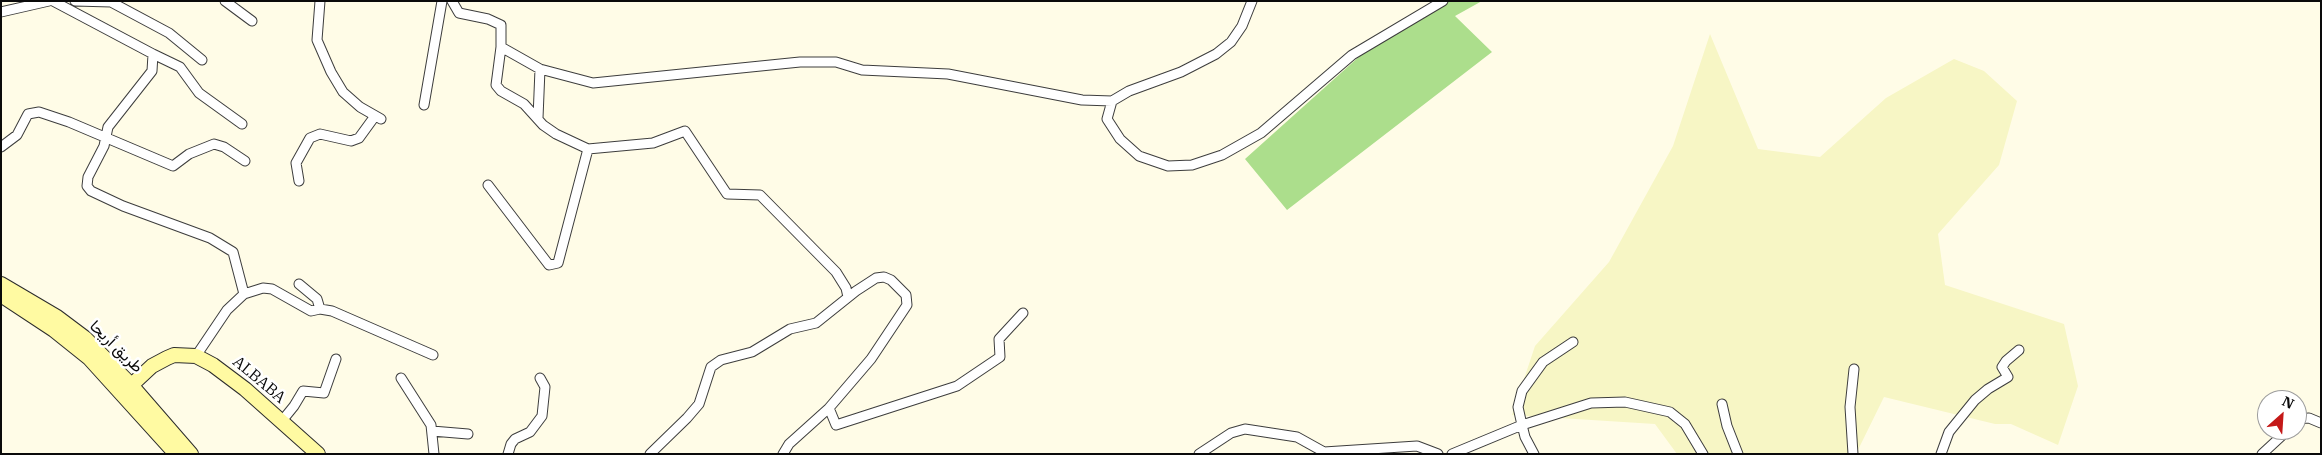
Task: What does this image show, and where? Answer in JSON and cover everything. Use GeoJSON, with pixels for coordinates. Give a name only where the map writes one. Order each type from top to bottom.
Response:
{"type":"FeatureCollection","features":[{"type":"Feature","properties":{"kind":"main road","name":"طريق أريحا"},"geometry":{"type":"LineString","coordinates":[[1,284],[57,317],[85,338],[128,390],[176,454]]}},
{"type":"Feature","properties":{"kind":"main road","name":"طريق أريحا"},"geometry":{"type":"LineString","coordinates":[[1,295],[73,344],[128,390],[191,454]]}},
{"type":"Feature","properties":{"kind":"main road"},"geometry":{"type":"LineString","coordinates":[[128,390],[152,366],[167,358],[174,355],[196,356]]}},
{"type":"Feature","properties":{"kind":"main road","name":"ALBABA"},"geometry":{"type":"LineString","coordinates":[[196,356],[245,389],[318,454]]}},
{"type":"Feature","properties":{"kind":"street"},"geometry":{"type":"LineString","coordinates":[[1,12],[51,1],[180,66],[199,93],[242,124]]}},
{"type":"Feature","properties":{"kind":"street"},"geometry":{"type":"LineString","coordinates":[[75,1],[111,2],[169,33],[202,60]]}},
{"type":"Feature","properties":{"kind":"street"},"geometry":{"type":"LineString","coordinates":[[225,1],[252,20]]}},
{"type":"Feature","properties":{"kind":"street"},"geometry":{"type":"LineString","coordinates":[[299,181],[296,163],[310,138],[320,134],[351,141],[359,138],[378,117],[360,107],[343,92],[331,72],[317,40],[320,1]]}},
{"type":"Feature","properties":{"kind":"street"},"geometry":{"type":"LineString","coordinates":[[424,104],[442,1]]}},
{"type":"Feature","properties":{"kind":"street"},"geometry":{"type":"LineString","coordinates":[[452,1],[459,13],[488,19],[501,25],[501,47],[496,85],[501,91],[524,104],[556,134],[588,149],[654,143],[685,132],[727,194],[760,195],[836,272],[846,288],[848,297]]}},
{"type":"Feature","properties":{"kind":"street"},"geometry":{"type":"LineString","coordinates":[[501,47],[540,69],[593,83],[800,62],[836,62],[862,70],[948,74],[1082,100],[1112,101],[1129,91],[1181,72],[1216,54],[1231,42],[1242,26],[1252,1]]}},
{"type":"Feature","properties":{"kind":"street"},"geometry":{"type":"LineString","coordinates":[[1112,101],[1108,120],[1120,139],[1139,156],[1168,166],[1192,165],[1222,155],[1261,133],[1352,55],[1443,1]]}},
{"type":"Feature","properties":{"kind":"street"},"geometry":{"type":"LineString","coordinates":[[154,54],[152,70],[108,126],[101,156],[88,177],[87,186],[91,191],[123,206],[195,232],[230,249],[233,252],[244,294]]}},
{"type":"Feature","properties":{"kind":"street"},"geometry":{"type":"LineString","coordinates":[[538,118],[540,69]]}},
{"type":"Feature","properties":{"kind":"street"},"geometry":{"type":"LineString","coordinates":[[1,146],[18,135],[25,117],[32,112],[39,112],[69,122],[173,166],[189,154],[214,144],[224,147],[245,161]]}},
{"type":"Feature","properties":{"kind":"street"},"geometry":{"type":"LineString","coordinates":[[488,185],[549,265],[558,263],[588,149]]}},
{"type":"Feature","properties":{"kind":"street"},"geometry":{"type":"LineString","coordinates":[[650,454],[699,404],[711,367],[721,360],[752,352],[790,329],[816,323],[848,297],[876,278],[884,277],[908,299],[907,305],[871,360],[829,408],[789,444],[783,454]]}},
{"type":"Feature","properties":{"kind":"street"},"geometry":{"type":"LineString","coordinates":[[299,284],[317,299],[320,309]]}},
{"type":"Feature","properties":{"kind":"street"},"geometry":{"type":"LineString","coordinates":[[196,356],[227,310],[244,294],[263,288],[272,290],[311,311],[320,309],[364,324],[433,355]]}},
{"type":"Feature","properties":{"kind":"street"},"geometry":{"type":"LineString","coordinates":[[829,408],[836,425],[957,386],[1000,357],[999,339],[1023,313]]}},
{"type":"Feature","properties":{"kind":"street"},"geometry":{"type":"LineString","coordinates":[[1534,454],[1524,437],[1518,407],[1522,390],[1543,362],[1573,342]]}},
{"type":"Feature","properties":{"kind":"street"},"geometry":{"type":"LineString","coordinates":[[1942,454],[1949,432],[1975,400],[1988,389],[2008,377],[2002,367],[2019,350]]}},
{"type":"Feature","properties":{"kind":"street"},"geometry":{"type":"LineString","coordinates":[[281,422],[294,406],[303,390],[324,393],[336,359]]}},
{"type":"Feature","properties":{"kind":"street"},"geometry":{"type":"LineString","coordinates":[[1853,454],[1850,407],[1854,369]]}},
{"type":"Feature","properties":{"kind":"street"},"geometry":{"type":"LineString","coordinates":[[400,378],[431,425],[434,454]]}},
{"type":"Feature","properties":{"kind":"street"},"geometry":{"type":"LineString","coordinates":[[508,454],[511,444],[516,439],[530,432],[542,416],[545,386],[540,378]]}},
{"type":"Feature","properties":{"kind":"street"},"geometry":{"type":"LineString","coordinates":[[1459,452],[1522,425],[1590,403],[1625,402],[1670,412],[1685,424],[1703,454]]}},
{"type":"Feature","properties":{"kind":"street"},"geometry":{"type":"LineString","coordinates":[[1722,404],[1727,426],[1738,454]]}},
{"type":"Feature","properties":{"kind":"street"},"geometry":{"type":"LineString","coordinates":[[2307,418],[2321,423]]}},
{"type":"Feature","properties":{"kind":"street"},"geometry":{"type":"LineString","coordinates":[[1199,454],[1231,433],[1245,429],[1297,437],[1323,453],[1417,446],[1438,454]]}},
{"type":"Feature","properties":{"kind":"street"},"geometry":{"type":"LineString","coordinates":[[432,431],[468,434]]}},
{"type":"Feature","properties":{"kind":"street"},"geometry":{"type":"LineString","coordinates":[[2262,454],[2277,440]]}},
{"type":"Feature","properties":{"kind":"green space"},"geometry":{"type":"Polygon","coordinates":[[[1437,1],[1482,1],[1455,16],[1492,52],[1287,210],[1245,159],[1391,28],[1437,1]]]}},
{"type":"Feature","properties":{"kind":"green space"},"geometry":{"type":"Polygon","coordinates":[[[1710,34],[1758,149],[1820,157],[1886,98],[1954,59],[1984,71],[2017,101],[1999,165],[1938,234],[1945,285],[2064,324],[2078,386],[2058,445],[2011,424],[1995,424],[1884,397],[1856,454],[1677,454],[1655,424],[1512,415],[1535,346],[1609,262],[1673,146],[1710,34]]]}}]}
